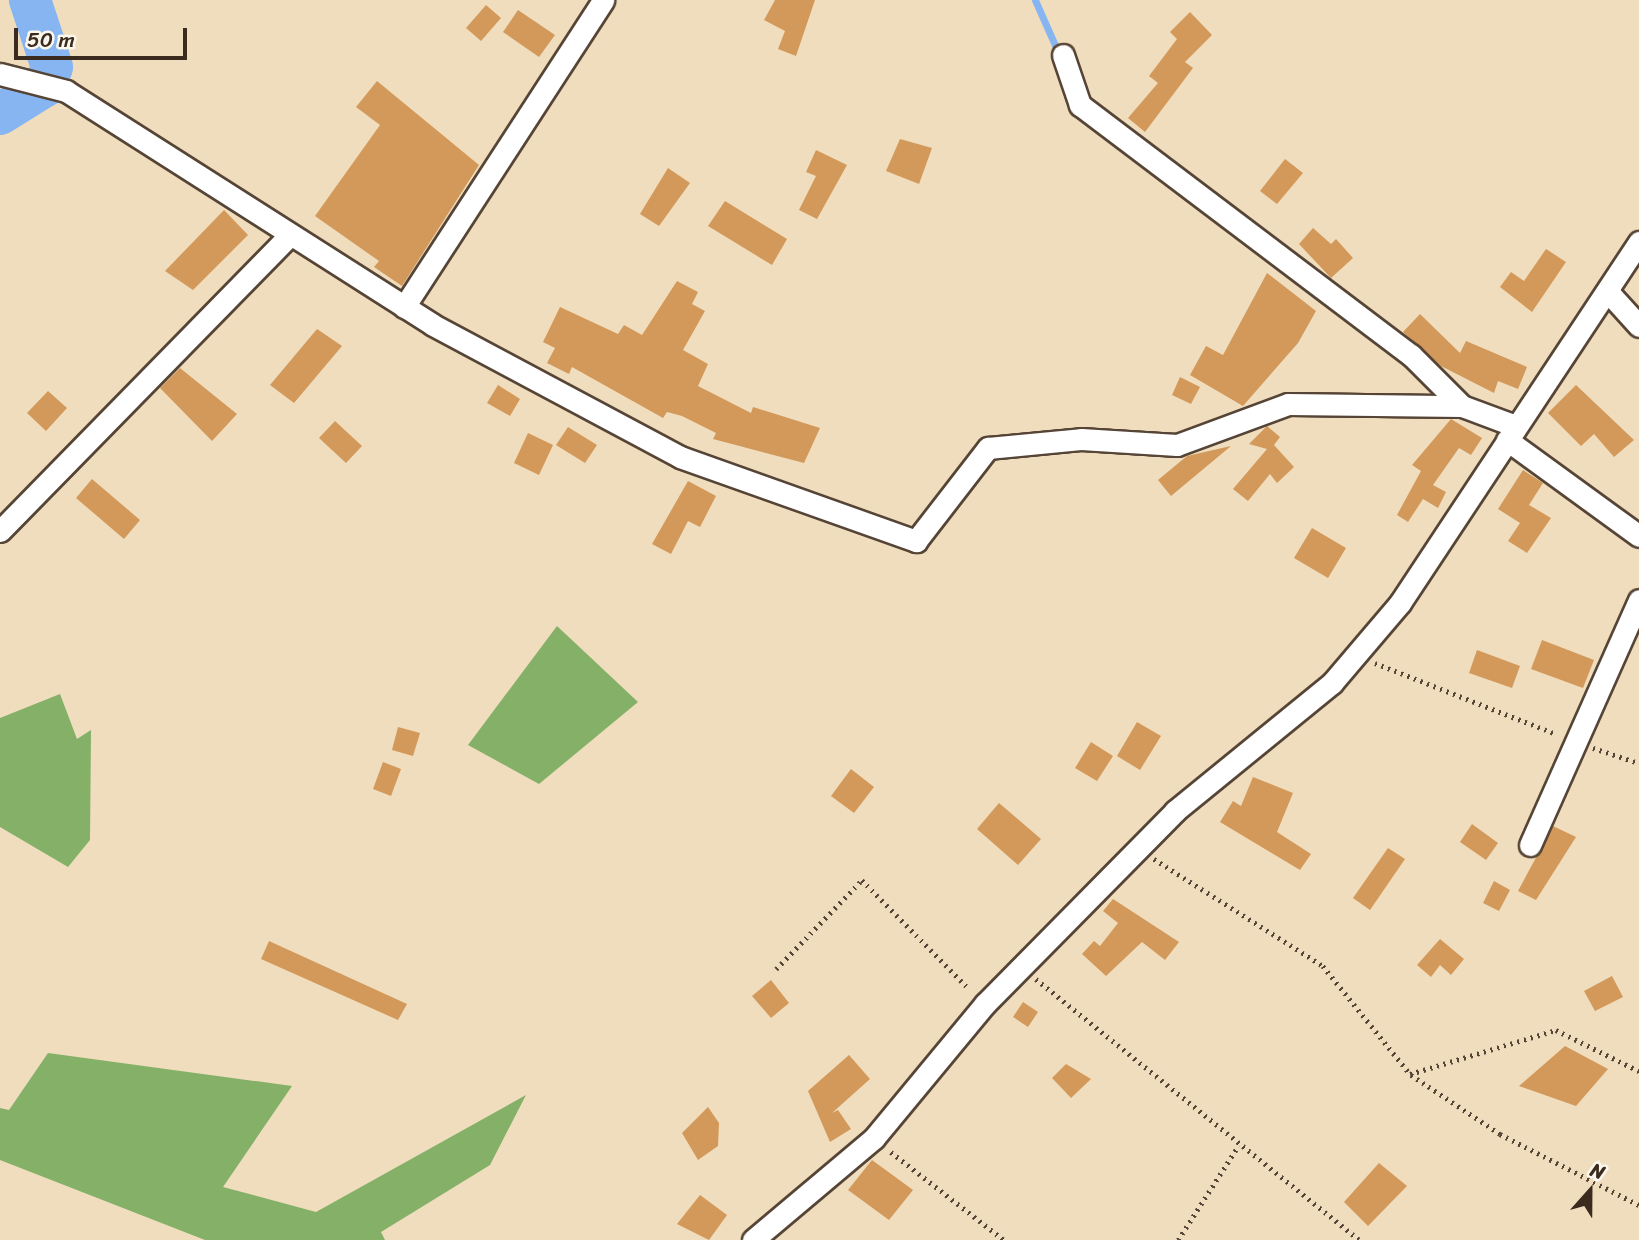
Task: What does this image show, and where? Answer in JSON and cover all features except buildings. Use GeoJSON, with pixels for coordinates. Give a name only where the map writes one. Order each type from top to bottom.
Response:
{"type":"FeatureCollection","features":[{"type":"Feature","properties":{"kind":"street"},"geometry":{"type":"LineString","coordinates":[[404,307],[603,0]]}},
{"type":"Feature","properties":{"kind":"street"},"geometry":{"type":"LineString","coordinates":[[1063,55],[1080,105],[1411,355],[1462,406],[1510,433],[1637,530]]}},
{"type":"Feature","properties":{"kind":"street"},"geometry":{"type":"LineString","coordinates":[[9,75],[66,91],[404,307],[680,457],[916,541],[988,448],[1081,439],[1177,445],[1288,404],[1462,406]]}},
{"type":"Feature","properties":{"kind":"street"},"geometry":{"type":"LineString","coordinates":[[0,531],[289,236]]}},
{"type":"Feature","properties":{"kind":"street"},"geometry":{"type":"LineString","coordinates":[[753,1240],[874,1138],[985,1004],[1025,970],[1142,850],[1175,811],[1332,683],[1400,603],[1510,433],[1610,294],[1639,242]]}},
{"type":"Feature","properties":{"kind":"street"},"geometry":{"type":"LineString","coordinates":[[1610,294],[1639,326]]}},
{"type":"Feature","properties":{"kind":"street"},"geometry":{"type":"LineString","coordinates":[[1530,845],[1639,600]]}},
{"type":"Feature","properties":{"kind":"path"},"geometry":{"type":"LineString","coordinates":[[1355,655],[1639,764]]}},
{"type":"Feature","properties":{"kind":"path"},"geometry":{"type":"LineString","coordinates":[[1142,850],[1201,894],[1323,966],[1410,1074],[1500,1134],[1639,1205]]}},
{"type":"Feature","properties":{"kind":"path"},"geometry":{"type":"LineString","coordinates":[[776,969],[862,880],[985,1004]]}},
{"type":"Feature","properties":{"kind":"path"},"geometry":{"type":"LineString","coordinates":[[1025,970],[1238,1146],[1359,1240]]}},
{"type":"Feature","properties":{"kind":"path"},"geometry":{"type":"LineString","coordinates":[[1410,1074],[1556,1030],[1639,1071]]}},
{"type":"Feature","properties":{"kind":"path"},"geometry":{"type":"LineString","coordinates":[[874,1138],[1004,1240]]}},
{"type":"Feature","properties":{"kind":"path"},"geometry":{"type":"LineString","coordinates":[[1178,1240],[1238,1146]]}},
{"type":"Feature","properties":{"kind":"green space"},"geometry":{"type":"Polygon","coordinates":[[[557,626],[638,702],[539,784],[468,745],[557,626]]]}},
{"type":"Feature","properties":{"kind":"green space"},"geometry":{"type":"Polygon","coordinates":[[[60,694],[77,739],[91,730],[90,840],[68,867],[0,827],[0,718],[60,694]]]}},
{"type":"Feature","properties":{"kind":"green space"},"geometry":{"type":"Polygon","coordinates":[[[48,1053],[292,1086],[223,1187],[316,1212],[526,1095],[490,1165],[381,1232],[385,1240],[205,1240],[0,1160],[0,1108],[9,1110],[48,1053]]]}},
{"type":"Feature","properties":{"kind":"waterway"},"geometry":{"type":"LineString","coordinates":[[0,114],[45,86],[52,67],[30,0]]}},
{"type":"Feature","properties":{"kind":"waterway"},"geometry":{"type":"LineString","coordinates":[[1035,0],[1058,52]]}}]}
